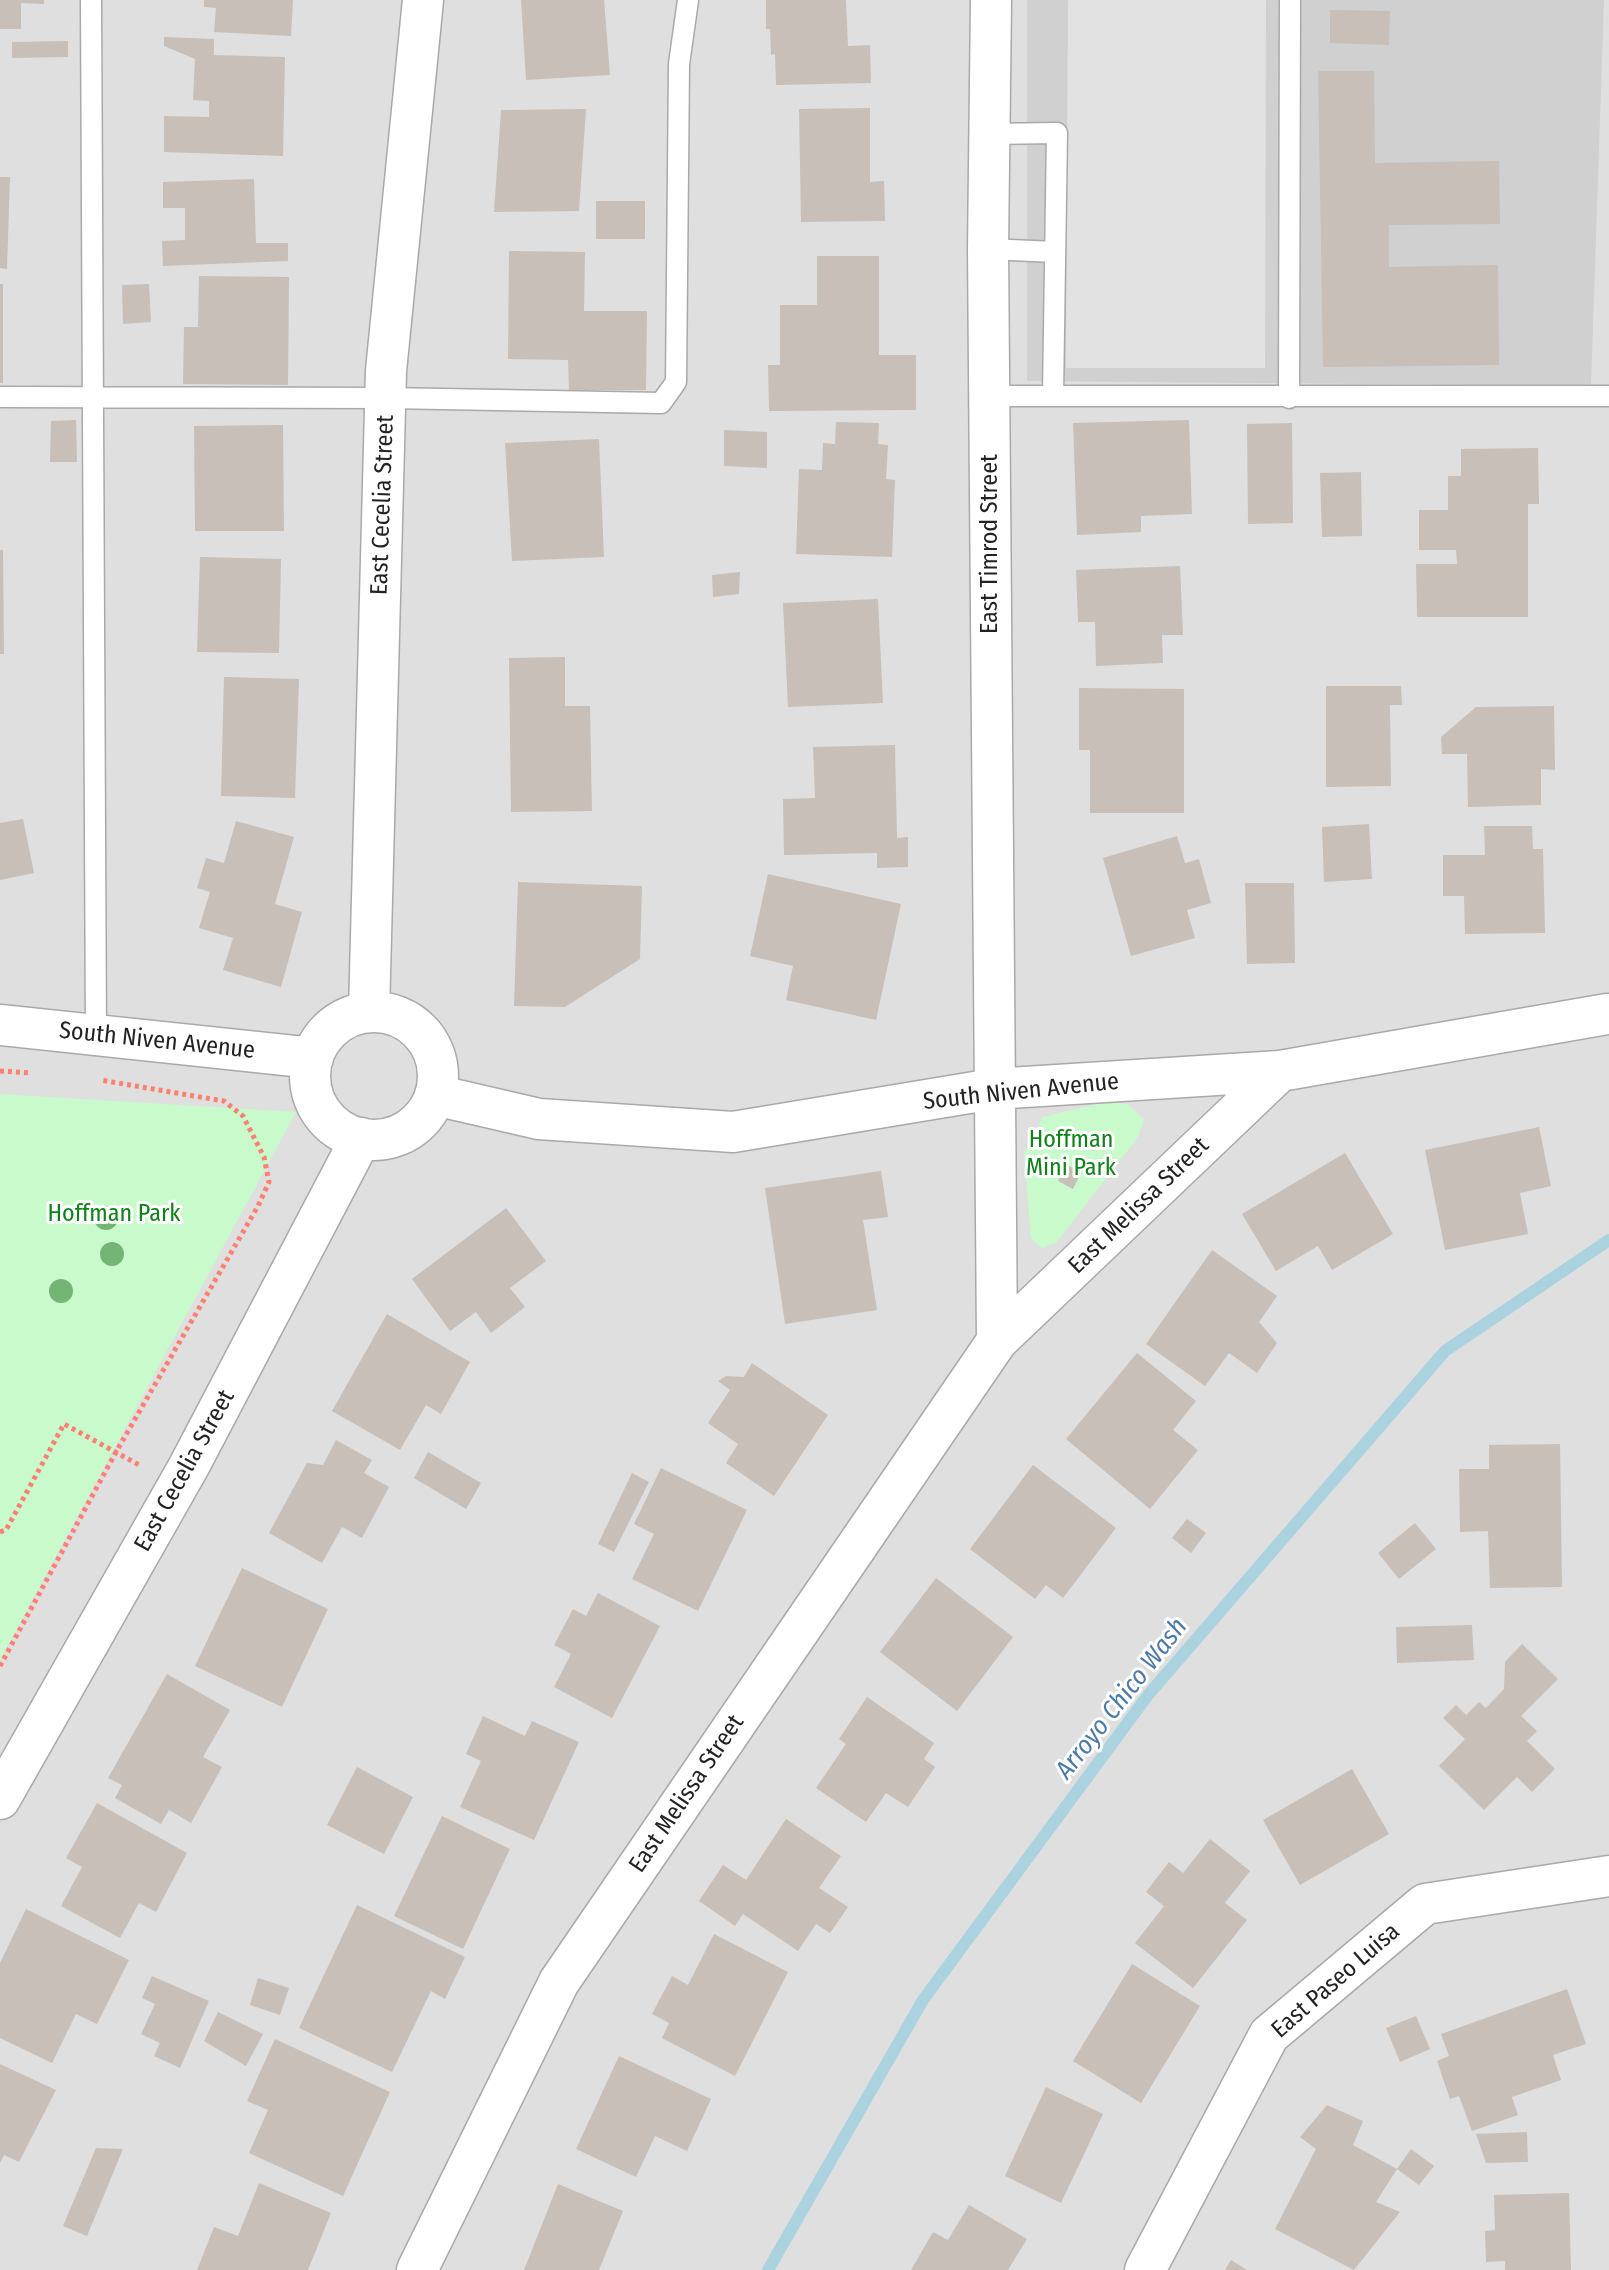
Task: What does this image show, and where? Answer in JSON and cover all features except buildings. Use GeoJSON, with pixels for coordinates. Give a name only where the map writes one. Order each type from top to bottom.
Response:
{"type":"FeatureCollection","features":[{"type":"Feature","properties":{"kind":"street","name":"East Cecelia Street"},"geometry":{"type":"LineString","coordinates":[[369,1012],[386,371],[423,0]]}},
{"type":"Feature","properties":{"kind":"street","name":"East Timrod Street"},"geometry":{"type":"LineString","coordinates":[[991,0],[988,249],[993,1089]]}},
{"type":"Feature","properties":{"kind":"street"},"geometry":{"type":"LineString","coordinates":[[381,1011],[401,1017],[417,1028],[430,1044],[437,1063],[435,1095],[421,1120],[406,1132],[387,1139],[347,1135],[318,1108],[311,1089],[310,1068],[316,1049],[327,1032],[342,1019],[369,1012],[381,1011]]}},
{"type":"Feature","properties":{"kind":"street","name":"South Niven Avenue"},"geometry":{"type":"LineString","coordinates":[[435,1095],[539,1119],[733,1132],[993,1089],[1280,1071],[1608,1019]]}},
{"type":"Feature","properties":{"kind":"street","name":"South Niven Avenue"},"geometry":{"type":"LineString","coordinates":[[0,1025],[313,1058]]}},
{"type":"Feature","properties":{"kind":"street","name":"East Melissa Street"},"geometry":{"type":"LineString","coordinates":[[417,2270],[559,1982],[997,1341],[1280,1071]]}},
{"type":"Feature","properties":{"kind":"street"},"geometry":{"type":"LineString","coordinates":[[993,1089],[997,1341]]}},
{"type":"Feature","properties":{"kind":"street","name":"East Cecelia Street"},"geometry":{"type":"LineString","coordinates":[[0,1799],[177,1486],[361,1138]]}},
{"type":"Feature","properties":{"kind":"street","name":"East Paseo Luisa"},"geometry":{"type":"LineString","coordinates":[[1145,2270],[1269,2035],[1425,1904],[1609,1876]]}},
{"type":"Feature","properties":{"kind":"lane"},"geometry":{"type":"LineString","coordinates":[[91,0],[96,1036]]}},
{"type":"Feature","properties":{"kind":"lane"},"geometry":{"type":"LineString","coordinates":[[0,397],[387,398],[661,403],[676,382],[679,64],[688,0]]}},
{"type":"Feature","properties":{"kind":"lane"},"geometry":{"type":"LineString","coordinates":[[1289,398],[1290,0]]}},
{"type":"Feature","properties":{"kind":"lane"},"geometry":{"type":"LineString","coordinates":[[989,134],[1057,133],[1053,395]]}},
{"type":"Feature","properties":{"kind":"lane"},"geometry":{"type":"LineString","coordinates":[[988,249],[1055,252]]}},
{"type":"Feature","properties":{"kind":"lane"},"geometry":{"type":"LineString","coordinates":[[989,396],[1609,396]]}},
{"type":"Feature","properties":{"kind":"path"},"geometry":{"type":"LineString","coordinates":[[0,1071],[40,1073]]}},
{"type":"Feature","properties":{"kind":"path"},"geometry":{"type":"LineString","coordinates":[[0,1666],[116,1452],[269,1182],[264,1157],[243,1116],[224,1101],[98,1080]]}},
{"type":"Feature","properties":{"kind":"path"},"geometry":{"type":"LineString","coordinates":[[0,1532],[6,1530],[64,1424],[177,1486]]}},
{"type":"Feature","properties":{"kind":"shaded area"},"geometry":{"type":"Polygon","coordinates":[[[0,0],[1609,0],[1609,2270],[0,2270],[0,0]]]}},
{"type":"Feature","properties":{"kind":"shaded area"},"geometry":{"type":"Polygon","coordinates":[[[1027,0],[1604,0],[1591,386],[1027,381],[1027,0]]]}},
{"type":"Feature","properties":{"kind":"shaded area"},"geometry":{"type":"Polygon","coordinates":[[[1068,0],[1266,0],[1265,368],[1066,368],[1068,0]]]}},
{"type":"Feature","properties":{"kind":"green space","name":"Hoffman Park"},"geometry":{"type":"Polygon","coordinates":[[[0,1094],[296,1112],[0,1660],[0,1094]]]}},
{"type":"Feature","properties":{"kind":"green space","name":"Hoffman Mini Park"},"geometry":{"type":"Polygon","coordinates":[[[1105,1102],[1128,1104],[1144,1119],[1138,1137],[1056,1243],[1042,1248],[1031,1238],[1024,1153],[1043,1117],[1105,1102]]]}},
{"type":"Feature","properties":{"kind":"waterway","name":"Arroyo Chico Wash"},"geometry":{"type":"LineString","coordinates":[[768,2270],[923,2000],[1148,1695],[1445,1351],[1609,1240]]}}]}
